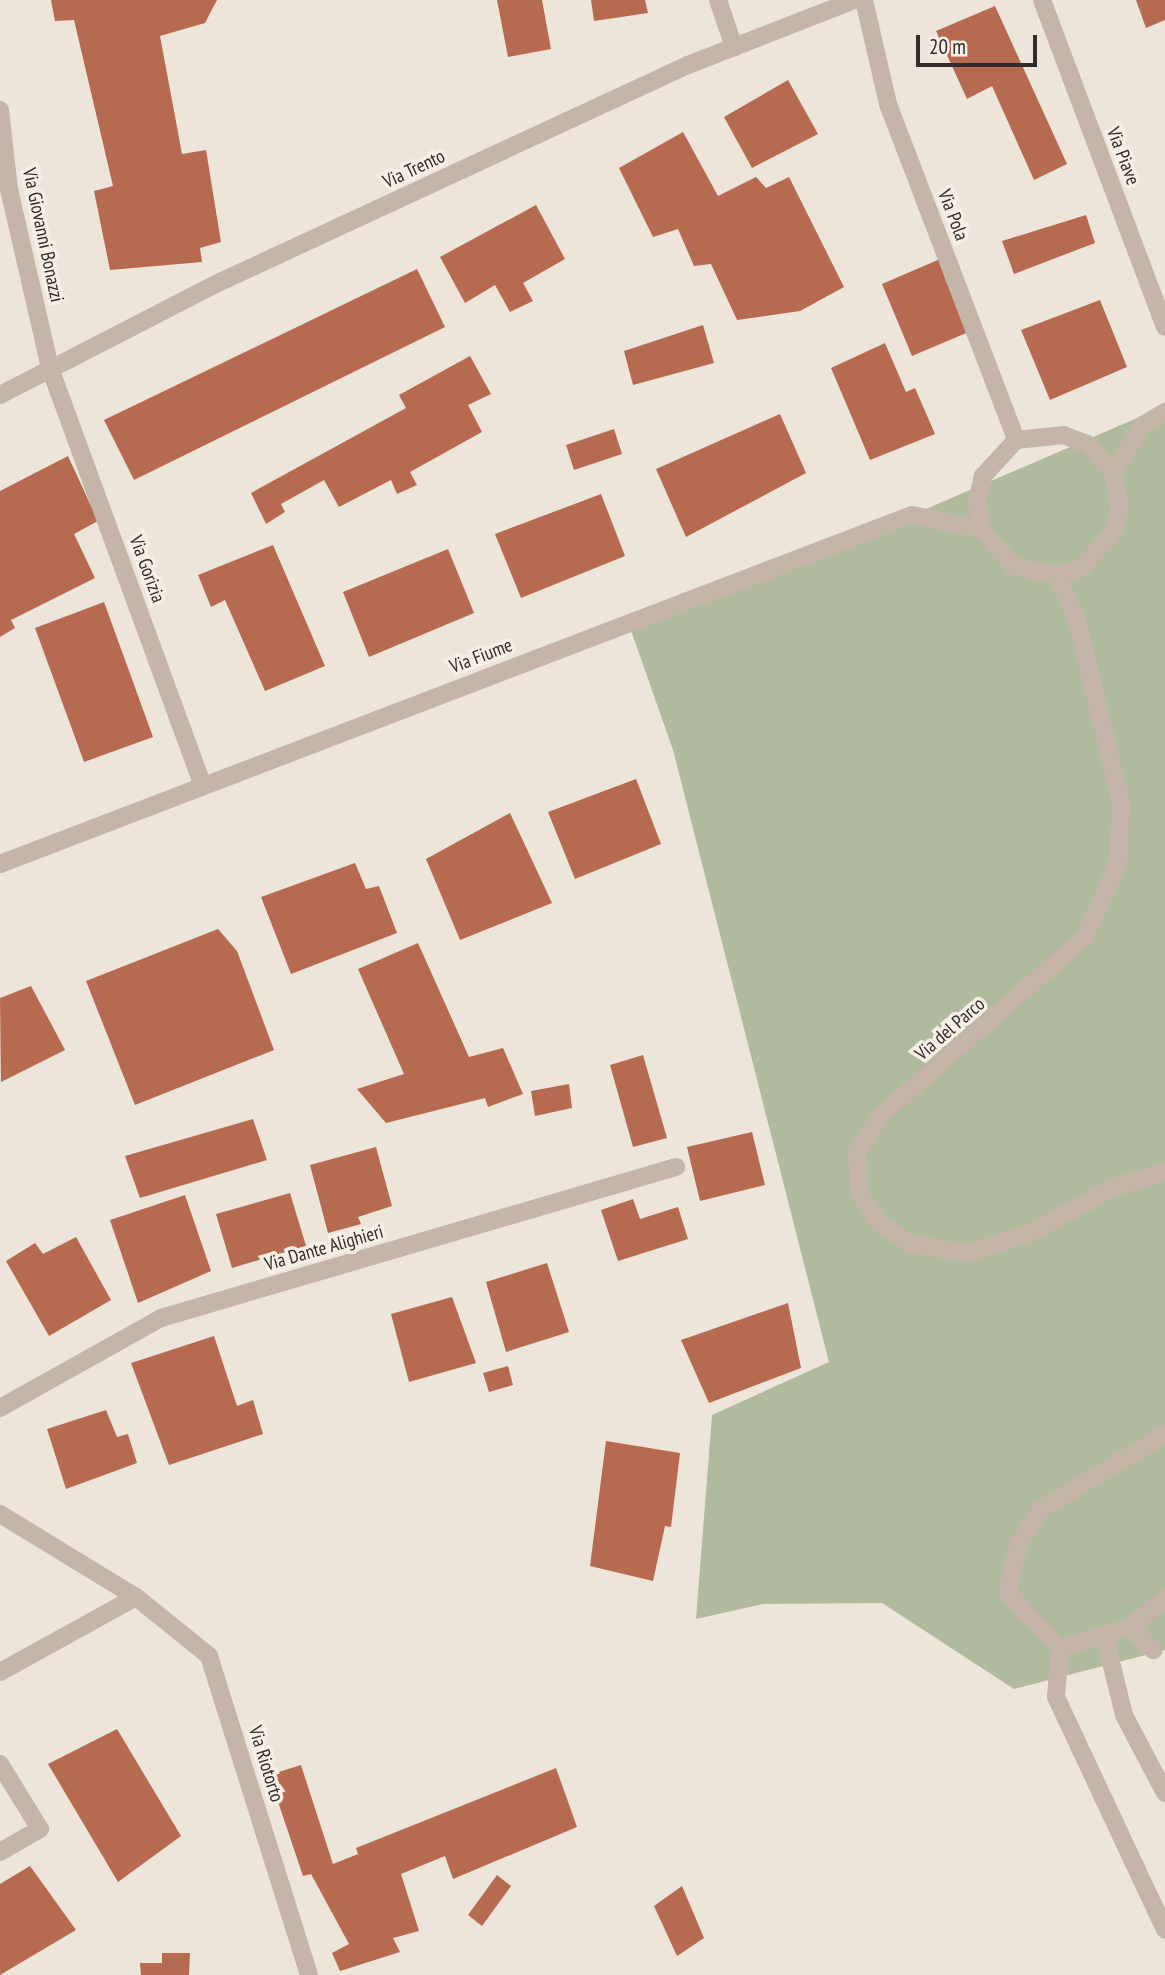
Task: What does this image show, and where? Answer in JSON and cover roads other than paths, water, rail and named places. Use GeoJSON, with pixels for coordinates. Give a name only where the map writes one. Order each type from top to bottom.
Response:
{"type":"FeatureCollection","features":[{"type":"Feature","properties":{"kind":"street"},"geometry":{"type":"LineString","coordinates":[[718,0],[734,47]]}},
{"type":"Feature","properties":{"kind":"street","name":"Via Trento"},"geometry":{"type":"LineString","coordinates":[[0,395],[50,368],[734,47],[855,0]]}},
{"type":"Feature","properties":{"kind":"street","name":"Via Pola"},"geometry":{"type":"LineString","coordinates":[[864,0],[888,104],[1016,440]]}},
{"type":"Feature","properties":{"kind":"street","name":"Via Piave"},"geometry":{"type":"LineString","coordinates":[[1042,0],[1165,327]]}},
{"type":"Feature","properties":{"kind":"street","name":"Via Giovanni Bonazzi"},"geometry":{"type":"LineString","coordinates":[[0,110],[9,189],[50,368]]}},
{"type":"Feature","properties":{"kind":"street","name":"Via Gorizia"},"geometry":{"type":"LineString","coordinates":[[50,368],[203,785]]}},
{"type":"Feature","properties":{"kind":"street"},"geometry":{"type":"LineString","coordinates":[[1113,473],[1143,425],[1165,412]]}},
{"type":"Feature","properties":{"kind":"street"},"geometry":{"type":"LineString","coordinates":[[1064,435],[1087,444],[1113,473],[1120,508],[1114,532],[1081,568],[1057,575],[1013,566],[981,529],[977,500],[983,476],[1016,440],[1064,435]]}},
{"type":"Feature","properties":{"kind":"street","name":"Via Fiume"},"geometry":{"type":"LineString","coordinates":[[0,864],[912,515],[981,529]]}},
{"type":"Feature","properties":{"kind":"street","name":"Via del Parco"},"geometry":{"type":"LineString","coordinates":[[1057,575],[1077,621],[1121,802],[1118,864],[1085,937],[883,1113],[857,1152],[860,1195],[881,1224],[911,1244],[967,1253],[1025,1235],[1117,1186],[1165,1172]]}},
{"type":"Feature","properties":{"kind":"street","name":"Via Dante Alighieri"},"geometry":{"type":"LineString","coordinates":[[0,1408],[161,1318],[676,1167]]}},
{"type":"Feature","properties":{"kind":"street"},"geometry":{"type":"LineString","coordinates":[[1165,1434],[1041,1509],[1019,1544],[1007,1592],[1060,1648],[1056,1697],[1165,1930]]}},
{"type":"Feature","properties":{"kind":"street","name":"Via Riotorto"},"geometry":{"type":"LineString","coordinates":[[0,1514],[136,1597],[209,1656],[309,1975]]}},
{"type":"Feature","properties":{"kind":"street"},"geometry":{"type":"LineString","coordinates":[[0,1672],[136,1597]]}},
{"type":"Feature","properties":{"kind":"street"},"geometry":{"type":"LineString","coordinates":[[1060,1648],[1130,1627],[1165,1598]]}},
{"type":"Feature","properties":{"kind":"street"},"geometry":{"type":"LineString","coordinates":[[1130,1627],[1153,1650]]}},
{"type":"Feature","properties":{"kind":"street"},"geometry":{"type":"LineString","coordinates":[[1104,1634],[1125,1715],[1165,1793]]}},
{"type":"Feature","properties":{"kind":"street"},"geometry":{"type":"LineString","coordinates":[[0,1765],[40,1829],[0,1852]]}}]}
